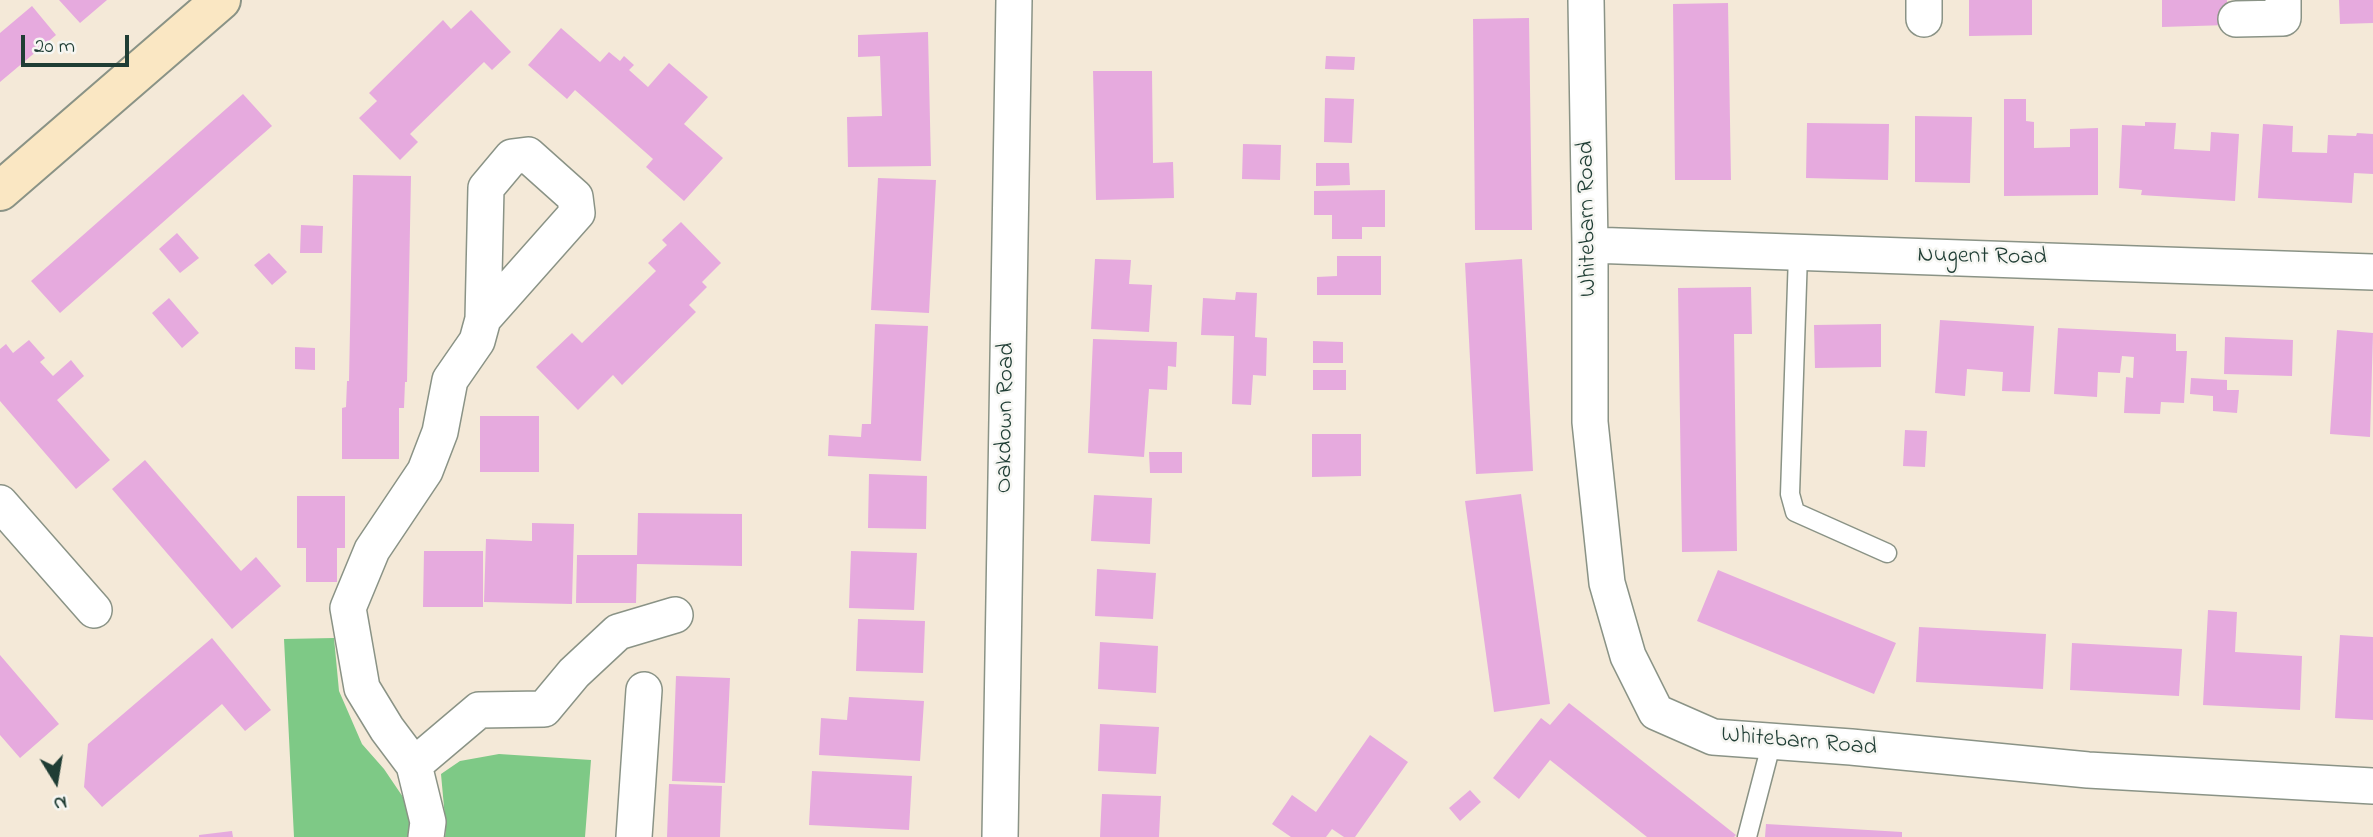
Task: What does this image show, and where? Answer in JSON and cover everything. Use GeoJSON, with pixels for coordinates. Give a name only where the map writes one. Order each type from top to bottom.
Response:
{"type":"FeatureCollection","features":[{"type":"Feature","properties":{"kind":"main road"},"geometry":{"type":"LineString","coordinates":[[0,191],[221,0]]}},
{"type":"Feature","properties":{"kind":"street","name":"Oakdown Road"},"geometry":{"type":"LineString","coordinates":[[1000,837],[1014,0]]}},
{"type":"Feature","properties":{"kind":"street","name":"Whitebarn Road"},"geometry":{"type":"LineString","coordinates":[[1586,0],[1590,422],[1607,583],[1628,656],[1656,712],[1713,737],[2088,770],[2373,786]]}},
{"type":"Feature","properties":{"kind":"street"},"geometry":{"type":"LineString","coordinates":[[2236,19],[2283,18],[2283,0]]}},
{"type":"Feature","properties":{"kind":"street","name":"Nugent Road"},"geometry":{"type":"LineString","coordinates":[[1590,245],[2373,272]]}},
{"type":"Feature","properties":{"kind":"street"},"geometry":{"type":"LineString","coordinates":[[426,837],[428,822],[414,765],[387,729],[362,688],[348,608],[372,550],[425,471],[440,432],[450,380],[477,341],[483,319]]}},
{"type":"Feature","properties":{"kind":"street"},"geometry":{"type":"LineString","coordinates":[[0,503],[94,610]]}},
{"type":"Feature","properties":{"kind":"street"},"geometry":{"type":"LineString","coordinates":[[414,765],[479,710],[544,709],[574,673],[618,632],[676,615]]}},
{"type":"Feature","properties":{"kind":"street"},"geometry":{"type":"LineString","coordinates":[[634,837],[644,690]]}},
{"type":"Feature","properties":{"kind":"lane"},"geometry":{"type":"LineString","coordinates":[[1798,254],[1790,494],[1795,512],[1887,553]]}},
{"type":"Feature","properties":{"kind":"lane"},"geometry":{"type":"LineString","coordinates":[[1747,837],[1772,741]]}},
{"type":"Feature","properties":{"kind":"green space"},"geometry":{"type":"Polygon","coordinates":[[[334,638],[339,691],[362,744],[384,769],[409,806],[409,837],[294,837],[284,639],[334,638]]]}},
{"type":"Feature","properties":{"kind":"green space"},"geometry":{"type":"Polygon","coordinates":[[[499,754],[591,760],[585,837],[445,837],[441,774],[460,761],[499,754]]]}},
{"type":"Feature","properties":{"kind":"building"},"geometry":{"type":"Polygon","coordinates":[[[59,0],[107,0],[80,23],[59,0]]]}},
{"type":"Feature","properties":{"kind":"building"},"geometry":{"type":"Polygon","coordinates":[[[1969,0],[2032,0],[2032,35],[1969,36],[1969,0]]]}},
{"type":"Feature","properties":{"kind":"building"},"geometry":{"type":"Polygon","coordinates":[[[2162,0],[2227,0],[2228,25],[2162,27],[2162,0]]]}},
{"type":"Feature","properties":{"kind":"building"},"geometry":{"type":"Polygon","coordinates":[[[2339,0],[2373,0],[2373,23],[2340,24],[2339,0]]]}},
{"type":"Feature","properties":{"kind":"building"},"geometry":{"type":"Polygon","coordinates":[[[1728,3],[1731,180],[1675,180],[1673,4],[1728,3]]]}},
{"type":"Feature","properties":{"kind":"building"},"geometry":{"type":"Polygon","coordinates":[[[32,6],[56,35],[0,82],[0,33],[32,6]]]}},
{"type":"Feature","properties":{"kind":"building"},"geometry":{"type":"Polygon","coordinates":[[[471,10],[511,52],[492,70],[484,62],[410,134],[418,142],[400,160],[359,118],[377,101],[369,93],[443,20],[451,29],[471,10]]]}},
{"type":"Feature","properties":{"kind":"building"},"geometry":{"type":"Polygon","coordinates":[[[1529,18],[1532,230],[1475,230],[1473,19],[1529,18]]]}},
{"type":"Feature","properties":{"kind":"building"},"geometry":{"type":"Polygon","coordinates":[[[561,28],[600,62],[609,52],[620,61],[624,56],[634,65],[629,70],[648,87],[669,63],[708,97],[684,124],[723,158],[684,201],[646,167],[653,159],[575,90],[567,99],[528,65],[561,28]]]}},
{"type":"Feature","properties":{"kind":"building"},"geometry":{"type":"Polygon","coordinates":[[[928,32],[931,166],[848,167],[847,117],[882,116],[880,56],[858,57],[858,35],[928,32]]]}},
{"type":"Feature","properties":{"kind":"building"},"geometry":{"type":"Polygon","coordinates":[[[1326,56],[1355,57],[1354,70],[1325,69],[1326,56]]]}},
{"type":"Feature","properties":{"kind":"building"},"geometry":{"type":"Polygon","coordinates":[[[1093,71],[1152,71],[1153,163],[1173,162],[1174,198],[1096,200],[1093,71]]]}},
{"type":"Feature","properties":{"kind":"building"},"geometry":{"type":"Polygon","coordinates":[[[243,94],[272,126],[60,313],[31,281],[243,94]]]}},
{"type":"Feature","properties":{"kind":"building"},"geometry":{"type":"Polygon","coordinates":[[[1325,98],[1354,99],[1352,143],[1324,142],[1325,98]]]}},
{"type":"Feature","properties":{"kind":"building"},"geometry":{"type":"Polygon","coordinates":[[[2004,99],[2026,99],[2026,121],[2034,122],[2034,148],[2070,147],[2070,129],[2098,128],[2098,195],[2004,196],[2004,99]]]}},
{"type":"Feature","properties":{"kind":"building"},"geometry":{"type":"Polygon","coordinates":[[[1915,116],[1972,117],[1970,183],[1915,182],[1915,116]]]}},
{"type":"Feature","properties":{"kind":"building"},"geometry":{"type":"Polygon","coordinates":[[[2145,122],[2176,123],[2174,149],[2210,151],[2211,132],[2239,134],[2235,201],[2141,195],[2142,190],[2119,188],[2122,125],[2145,126],[2145,122]]]}},
{"type":"Feature","properties":{"kind":"building"},"geometry":{"type":"Polygon","coordinates":[[[1807,123],[1889,124],[1888,180],[1806,178],[1807,123]]]}},
{"type":"Feature","properties":{"kind":"building"},"geometry":{"type":"Polygon","coordinates":[[[2263,124],[2293,126],[2292,152],[2327,153],[2328,135],[2373,134],[2373,174],[2354,173],[2352,203],[2258,198],[2263,124]]]}},
{"type":"Feature","properties":{"kind":"building"},"geometry":{"type":"Polygon","coordinates":[[[1243,144],[1281,145],[1280,180],[1242,179],[1243,144]]]}},
{"type":"Feature","properties":{"kind":"building"},"geometry":{"type":"Polygon","coordinates":[[[1316,163],[1349,163],[1350,185],[1316,186],[1316,163]]]}},
{"type":"Feature","properties":{"kind":"building"},"geometry":{"type":"Polygon","coordinates":[[[353,175],[411,176],[407,382],[404,408],[399,408],[399,459],[342,459],[342,408],[346,407],[349,381],[353,175]]]}},
{"type":"Feature","properties":{"kind":"building"},"geometry":{"type":"Polygon","coordinates":[[[878,178],[936,180],[929,313],[871,310],[878,178]]]}},
{"type":"Feature","properties":{"kind":"building"},"geometry":{"type":"Polygon","coordinates":[[[1385,190],[1385,227],[1362,227],[1362,239],[1332,239],[1332,215],[1314,215],[1314,191],[1385,190]]]}},
{"type":"Feature","properties":{"kind":"building"},"geometry":{"type":"Polygon","coordinates":[[[681,222],[721,263],[702,282],[707,287],[689,305],[696,312],[622,385],[613,375],[578,410],[536,367],[572,333],[582,343],[656,271],[648,263],[667,245],[662,240],[681,222]]]}},
{"type":"Feature","properties":{"kind":"building"},"geometry":{"type":"Polygon","coordinates":[[[301,225],[323,226],[322,253],[300,253],[301,225]]]}},
{"type":"Feature","properties":{"kind":"building"},"geometry":{"type":"Polygon","coordinates":[[[177,233],[199,258],[180,273],[159,249],[177,233]]]}},
{"type":"Feature","properties":{"kind":"building"},"geometry":{"type":"Polygon","coordinates":[[[269,253],[287,272],[272,285],[254,265],[269,253]]]}},
{"type":"Feature","properties":{"kind":"building"},"geometry":{"type":"Polygon","coordinates":[[[1337,256],[1381,256],[1381,295],[1317,295],[1317,277],[1337,276],[1337,256]]]}},
{"type":"Feature","properties":{"kind":"building"},"geometry":{"type":"Polygon","coordinates":[[[1095,259],[1131,260],[1129,284],[1152,285],[1149,332],[1091,329],[1095,259]]]}},
{"type":"Feature","properties":{"kind":"building"},"geometry":{"type":"Polygon","coordinates":[[[1522,259],[1533,471],[1476,474],[1465,263],[1522,259]]]}},
{"type":"Feature","properties":{"kind":"building"},"geometry":{"type":"Polygon","coordinates":[[[1751,287],[1752,334],[1734,334],[1737,551],[1682,552],[1678,288],[1751,287]]]}},
{"type":"Feature","properties":{"kind":"building"},"geometry":{"type":"Polygon","coordinates":[[[1236,292],[1257,293],[1255,337],[1267,338],[1266,376],[1253,375],[1251,405],[1232,404],[1234,336],[1201,335],[1203,298],[1235,300],[1236,292]]]}},
{"type":"Feature","properties":{"kind":"building"},"geometry":{"type":"Polygon","coordinates":[[[169,298],[199,333],[182,348],[152,313],[169,298]]]}},
{"type":"Feature","properties":{"kind":"building"},"geometry":{"type":"Polygon","coordinates":[[[1940,320],[2034,326],[2030,392],[2002,391],[2003,372],[1967,369],[1965,396],[1935,393],[1940,320]]]}},
{"type":"Feature","properties":{"kind":"building"},"geometry":{"type":"Polygon","coordinates":[[[875,324],[928,326],[921,461],[828,456],[829,435],[861,437],[862,424],[871,424],[875,324]]]}},
{"type":"Feature","properties":{"kind":"building"},"geometry":{"type":"Polygon","coordinates":[[[1881,324],[1881,367],[1815,368],[1814,325],[1881,324]]]}},
{"type":"Feature","properties":{"kind":"building"},"geometry":{"type":"Polygon","coordinates":[[[2058,328],[2176,334],[2176,351],[2187,351],[2184,403],[2161,402],[2160,414],[2124,413],[2126,377],[2133,378],[2134,357],[2122,356],[2120,373],[2098,372],[2097,397],[2054,394],[2058,328]]]}},
{"type":"Feature","properties":{"kind":"building"},"geometry":{"type":"Polygon","coordinates":[[[2337,330],[2373,333],[2370,437],[2330,434],[2337,330]]]}},
{"type":"Feature","properties":{"kind":"building"},"geometry":{"type":"Polygon","coordinates":[[[2225,337],[2293,340],[2292,376],[2224,374],[2225,337]]]}},
{"type":"Feature","properties":{"kind":"building"},"geometry":{"type":"Polygon","coordinates":[[[1093,339],[1177,342],[1176,367],[1168,366],[1167,390],[1149,389],[1144,457],[1088,453],[1093,339]]]}},
{"type":"Feature","properties":{"kind":"building"},"geometry":{"type":"Polygon","coordinates":[[[29,340],[45,358],[40,362],[53,376],[71,360],[84,376],[57,400],[110,460],[76,489],[0,401],[0,349],[6,344],[13,353],[29,340]]]}},
{"type":"Feature","properties":{"kind":"building"},"geometry":{"type":"Polygon","coordinates":[[[1313,341],[1343,342],[1343,363],[1313,363],[1313,341]]]}},
{"type":"Feature","properties":{"kind":"building"},"geometry":{"type":"Polygon","coordinates":[[[295,347],[315,348],[315,370],[295,369],[295,347]]]}},
{"type":"Feature","properties":{"kind":"building"},"geometry":{"type":"Polygon","coordinates":[[[1313,370],[1346,370],[1346,390],[1313,390],[1313,370]]]}},
{"type":"Feature","properties":{"kind":"building"},"geometry":{"type":"Polygon","coordinates":[[[2191,378],[2227,380],[2227,390],[2239,390],[2237,413],[2213,411],[2213,396],[2190,394],[2191,378]]]}},
{"type":"Feature","properties":{"kind":"building"},"geometry":{"type":"Polygon","coordinates":[[[480,416],[539,416],[539,472],[480,472],[480,416]]]}},
{"type":"Feature","properties":{"kind":"building"},"geometry":{"type":"Polygon","coordinates":[[[1905,430],[1927,431],[1925,467],[1903,466],[1905,430]]]}},
{"type":"Feature","properties":{"kind":"building"},"geometry":{"type":"Polygon","coordinates":[[[1312,434],[1361,434],[1361,476],[1312,477],[1312,434]]]}},
{"type":"Feature","properties":{"kind":"building"},"geometry":{"type":"Polygon","coordinates":[[[1149,452],[1182,452],[1182,473],[1150,473],[1149,452]]]}},
{"type":"Feature","properties":{"kind":"building"},"geometry":{"type":"Polygon","coordinates":[[[145,460],[241,571],[256,557],[281,586],[232,629],[112,489],[145,460]]]}},
{"type":"Feature","properties":{"kind":"building"},"geometry":{"type":"Polygon","coordinates":[[[869,474],[927,476],[926,529],[868,528],[869,474]]]}},
{"type":"Feature","properties":{"kind":"building"},"geometry":{"type":"Polygon","coordinates":[[[1521,494],[1550,704],[1494,712],[1465,501],[1521,494]]]}},
{"type":"Feature","properties":{"kind":"building"},"geometry":{"type":"Polygon","coordinates":[[[1094,495],[1152,498],[1150,544],[1091,541],[1094,495]]]}},
{"type":"Feature","properties":{"kind":"building"},"geometry":{"type":"Polygon","coordinates":[[[297,496],[345,496],[345,548],[337,548],[337,582],[306,582],[306,548],[297,548],[297,496]]]}},
{"type":"Feature","properties":{"kind":"building"},"geometry":{"type":"Polygon","coordinates":[[[638,513],[742,514],[742,566],[637,564],[636,603],[576,603],[577,555],[637,555],[638,513]]]}},
{"type":"Feature","properties":{"kind":"building"},"geometry":{"type":"Polygon","coordinates":[[[532,523],[574,524],[572,604],[484,602],[486,539],[532,541],[532,523]]]}},
{"type":"Feature","properties":{"kind":"building"},"geometry":{"type":"Polygon","coordinates":[[[424,551],[483,551],[483,607],[423,607],[424,551]]]}},
{"type":"Feature","properties":{"kind":"building"},"geometry":{"type":"Polygon","coordinates":[[[851,551],[917,553],[914,610],[849,608],[851,551]]]}},
{"type":"Feature","properties":{"kind":"building"},"geometry":{"type":"Polygon","coordinates":[[[1097,569],[1156,573],[1153,619],[1095,616],[1097,569]]]}},
{"type":"Feature","properties":{"kind":"building"},"geometry":{"type":"Polygon","coordinates":[[[1718,570],[1896,643],[1874,694],[1697,621],[1718,570]]]}},
{"type":"Feature","properties":{"kind":"building"},"geometry":{"type":"Polygon","coordinates":[[[2208,610],[2237,612],[2235,652],[2302,656],[2300,710],[2203,705],[2208,610]]]}},
{"type":"Feature","properties":{"kind":"building"},"geometry":{"type":"Polygon","coordinates":[[[858,619],[925,621],[923,673],[856,671],[858,619]]]}},
{"type":"Feature","properties":{"kind":"building"},"geometry":{"type":"Polygon","coordinates":[[[1919,627],[2046,634],[2043,689],[1916,682],[1919,627]]]}},
{"type":"Feature","properties":{"kind":"building"},"geometry":{"type":"Polygon","coordinates":[[[2340,635],[2373,637],[2373,720],[2335,718],[2340,635]]]}},
{"type":"Feature","properties":{"kind":"building"},"geometry":{"type":"Polygon","coordinates":[[[212,638],[271,710],[245,731],[222,704],[102,807],[84,787],[88,744],[212,638]]]}},
{"type":"Feature","properties":{"kind":"building"},"geometry":{"type":"Polygon","coordinates":[[[1100,642],[1158,646],[1156,693],[1098,689],[1100,642]]]}},
{"type":"Feature","properties":{"kind":"building"},"geometry":{"type":"Polygon","coordinates":[[[2072,643],[2182,649],[2179,696],[2070,690],[2072,643]]]}},
{"type":"Feature","properties":{"kind":"building"},"geometry":{"type":"Polygon","coordinates":[[[0,655],[59,724],[20,758],[0,735],[0,655]]]}},
{"type":"Feature","properties":{"kind":"building"},"geometry":{"type":"Polygon","coordinates":[[[676,676],[730,678],[725,783],[672,781],[676,676]]]}},
{"type":"Feature","properties":{"kind":"building"},"geometry":{"type":"Polygon","coordinates":[[[849,697],[924,701],[920,761],[819,755],[821,718],[847,720],[849,697]]]}},
{"type":"Feature","properties":{"kind":"building"},"geometry":{"type":"Polygon","coordinates":[[[1569,703],[1736,835],[1647,837],[1550,760],[1519,799],[1493,778],[1541,718],[1550,725],[1569,703]]]}},
{"type":"Feature","properties":{"kind":"building"},"geometry":{"type":"Polygon","coordinates":[[[1100,724],[1159,727],[1156,774],[1098,771],[1100,724]]]}},
{"type":"Feature","properties":{"kind":"building"},"geometry":{"type":"Polygon","coordinates":[[[1370,735],[1408,762],[1355,837],[1344,837],[1332,829],[1326,837],[1291,837],[1272,824],[1292,795],[1316,812],[1370,735]]]}},
{"type":"Feature","properties":{"kind":"building"},"geometry":{"type":"Polygon","coordinates":[[[812,771],[912,776],[909,830],[809,825],[812,771]]]}},
{"type":"Feature","properties":{"kind":"building"},"geometry":{"type":"Polygon","coordinates":[[[669,784],[722,786],[720,837],[667,837],[669,784]]]}},
{"type":"Feature","properties":{"kind":"building"},"geometry":{"type":"Polygon","coordinates":[[[1470,790],[1481,802],[1460,821],[1449,808],[1470,790]]]}},
{"type":"Feature","properties":{"kind":"building"},"geometry":{"type":"Polygon","coordinates":[[[1102,794],[1161,796],[1159,837],[1100,837],[1102,794]]]}},
{"type":"Feature","properties":{"kind":"building"},"geometry":{"type":"Polygon","coordinates":[[[1766,824],[1902,832],[1902,837],[1765,837],[1766,824]]]}},
{"type":"Feature","properties":{"kind":"building"},"geometry":{"type":"Polygon","coordinates":[[[232,831],[233,837],[199,837],[199,835],[232,831]]]}}]}
